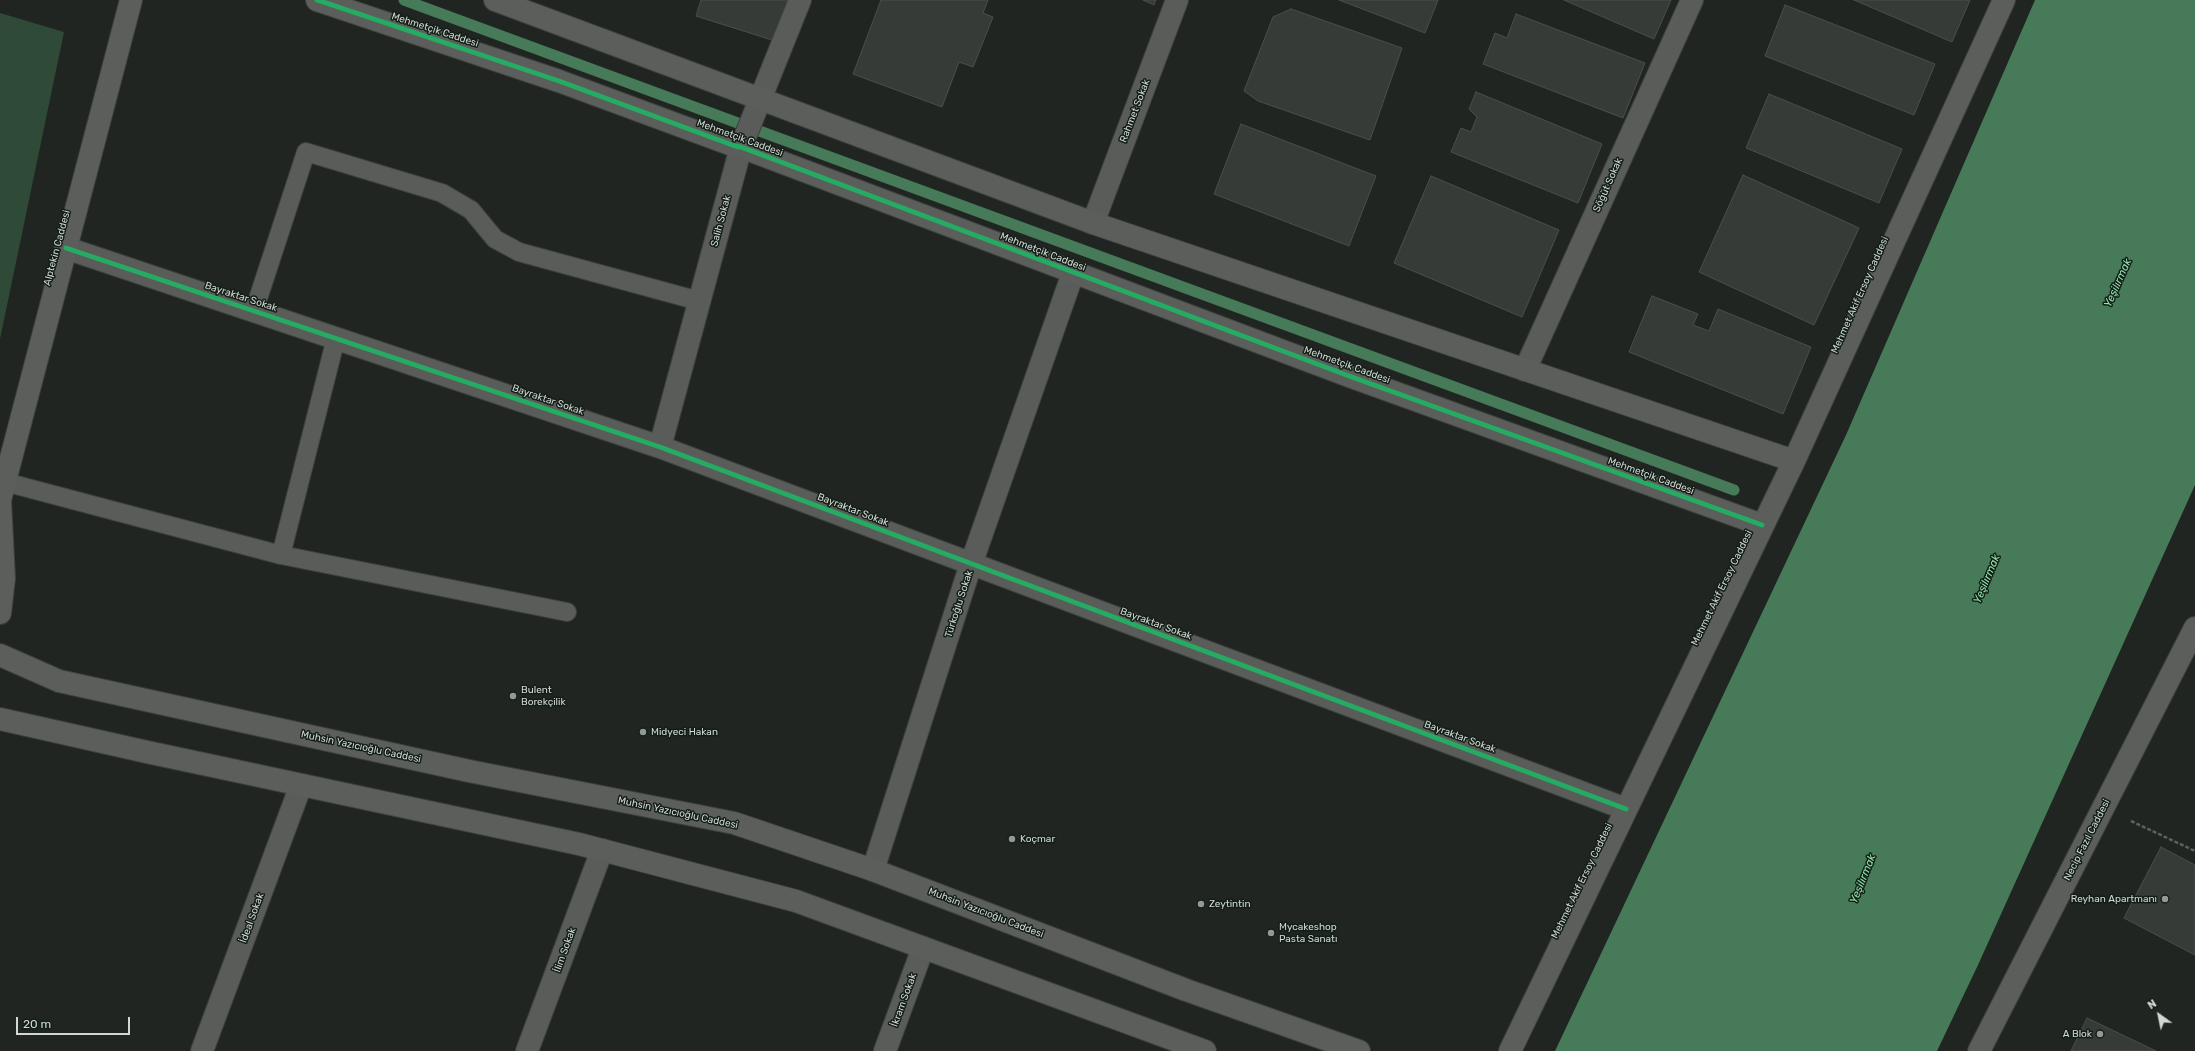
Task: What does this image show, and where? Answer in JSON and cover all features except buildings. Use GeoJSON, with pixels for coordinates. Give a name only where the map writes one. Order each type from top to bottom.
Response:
{"type":"FeatureCollection","features":[{"type":"Feature","properties":{"kind":"street","name":"Alptekin Caddesi"},"geometry":{"type":"LineString","coordinates":[[0,613],[4,578],[2,494],[131,0]]}},
{"type":"Feature","properties":{"kind":"street","name":"Mehmetçik Caddesi"},"geometry":{"type":"LineString","coordinates":[[317,0],[559,80],[1349,376],[1762,525]]}},
{"type":"Feature","properties":{"kind":"street","name":"Salih Sokak"},"geometry":{"type":"LineString","coordinates":[[660,447],[741,147],[759,98],[800,0]]}},
{"type":"Feature","properties":{"kind":"street","name":"Rahmet Sokak"},"geometry":{"type":"LineString","coordinates":[[1093,223],[1177,0]]}},
{"type":"Feature","properties":{"kind":"street","name":"Söğüt Sokak"},"geometry":{"type":"LineString","coordinates":[[1525,370],[1692,0]]}},
{"type":"Feature","properties":{"kind":"street","name":"Mehmet Akif Ersoy Caddesi"},"geometry":{"type":"LineString","coordinates":[[1510,1051],[1794,461],[2004,0]]}},
{"type":"Feature","properties":{"kind":"street"},"geometry":{"type":"LineString","coordinates":[[503,2],[1093,223],[1794,461]]}},
{"type":"Feature","properties":{"kind":"street","name":"Bayraktar Sokak"},"geometry":{"type":"LineString","coordinates":[[66,248],[660,447],[1626,809]]}},
{"type":"Feature","properties":{"kind":"street","name":"Türkoğlu Sokak"},"geometry":{"type":"LineString","coordinates":[[873,870],[972,564],[1073,273]]}},
{"type":"Feature","properties":{"kind":"street","name":"Necip Fazıl Caddesi"},"geometry":{"type":"LineString","coordinates":[[1979,1051],[2195,628]]}},
{"type":"Feature","properties":{"kind":"street","name":"Muhsin Yazıcıoğlu Caddesi"},"geometry":{"type":"LineString","coordinates":[[0,655],[59,681],[469,771],[734,823],[873,870],[1179,987],[1358,1051]]}},
{"type":"Feature","properties":{"kind":"street"},"geometry":{"type":"LineString","coordinates":[[0,719],[602,850],[796,901],[1205,1051]]}},
{"type":"Feature","properties":{"kind":"street","name":"İdeal Sokak"},"geometry":{"type":"LineString","coordinates":[[202,1051],[301,785]]}},
{"type":"Feature","properties":{"kind":"street","name":"İlim Sokak"},"geometry":{"type":"LineString","coordinates":[[528,1051],[602,850]]}},
{"type":"Feature","properties":{"kind":"street","name":"İkram Sokak"},"geometry":{"type":"LineString","coordinates":[[885,1051],[923,948]]}},
{"type":"Feature","properties":{"kind":"lane"},"geometry":{"type":"LineString","coordinates":[[254,311],[306,152],[442,193],[471,210],[495,238],[519,252],[699,301]]}},
{"type":"Feature","properties":{"kind":"lane"},"geometry":{"type":"LineString","coordinates":[[281,555],[336,338]]}},
{"type":"Feature","properties":{"kind":"lane"},"geometry":{"type":"LineString","coordinates":[[2,494],[281,555],[567,612]]}},
{"type":"Feature","properties":{"kind":"path"},"geometry":{"type":"LineString","coordinates":[[2103,808],[2195,851]]}},
{"type":"Feature","properties":{"kind":"shaded area"},"geometry":{"type":"Polygon","coordinates":[[[0,13],[64,32],[0,339],[0,13]]]}},
{"type":"Feature","properties":{"kind":"water","name":"Yeşilırmak"},"geometry":{"type":"Polygon","coordinates":[[[2035,0],[2195,0],[2195,485],[1978,965],[1937,1051],[1555,1051],[1846,435],[2035,0]]]}},
{"type":"Feature","properties":{"kind":"waterway"},"geometry":{"type":"LineString","coordinates":[[404,0],[1734,490]]}},
{"type":"Feature","properties":{"kind":"cycle path"},"geometry":{"type":"LineString","coordinates":[[317,0],[559,81],[741,147],[1349,376],[1762,525]]}},
{"type":"Feature","properties":{"kind":"cycle path"},"geometry":{"type":"LineString","coordinates":[[66,248],[660,447],[1626,809]]}},
{"type":"Feature","properties":{"kind":"place","name":"Bulent Borekçilik"},"geometry":{"type":"Point","coordinates":[513,696]}},
{"type":"Feature","properties":{"kind":"place","name":"Midyeci Hakan"},"geometry":{"type":"Point","coordinates":[643,732]}},
{"type":"Feature","properties":{"kind":"place","name":"Koçmar"},"geometry":{"type":"Point","coordinates":[1012,839]}},
{"type":"Feature","properties":{"kind":"place","name":"Reyhan Apartmanı"},"geometry":{"type":"Point","coordinates":[2165,899]}},
{"type":"Feature","properties":{"kind":"place","name":"Zeytintin"},"geometry":{"type":"Point","coordinates":[1201,904]}},
{"type":"Feature","properties":{"kind":"place","name":"Mycakeshop Pasta Sanatı"},"geometry":{"type":"Point","coordinates":[1271,933]}},
{"type":"Feature","properties":{"kind":"place","name":"A Blok"},"geometry":{"type":"Point","coordinates":[2100,1034]}}]}
